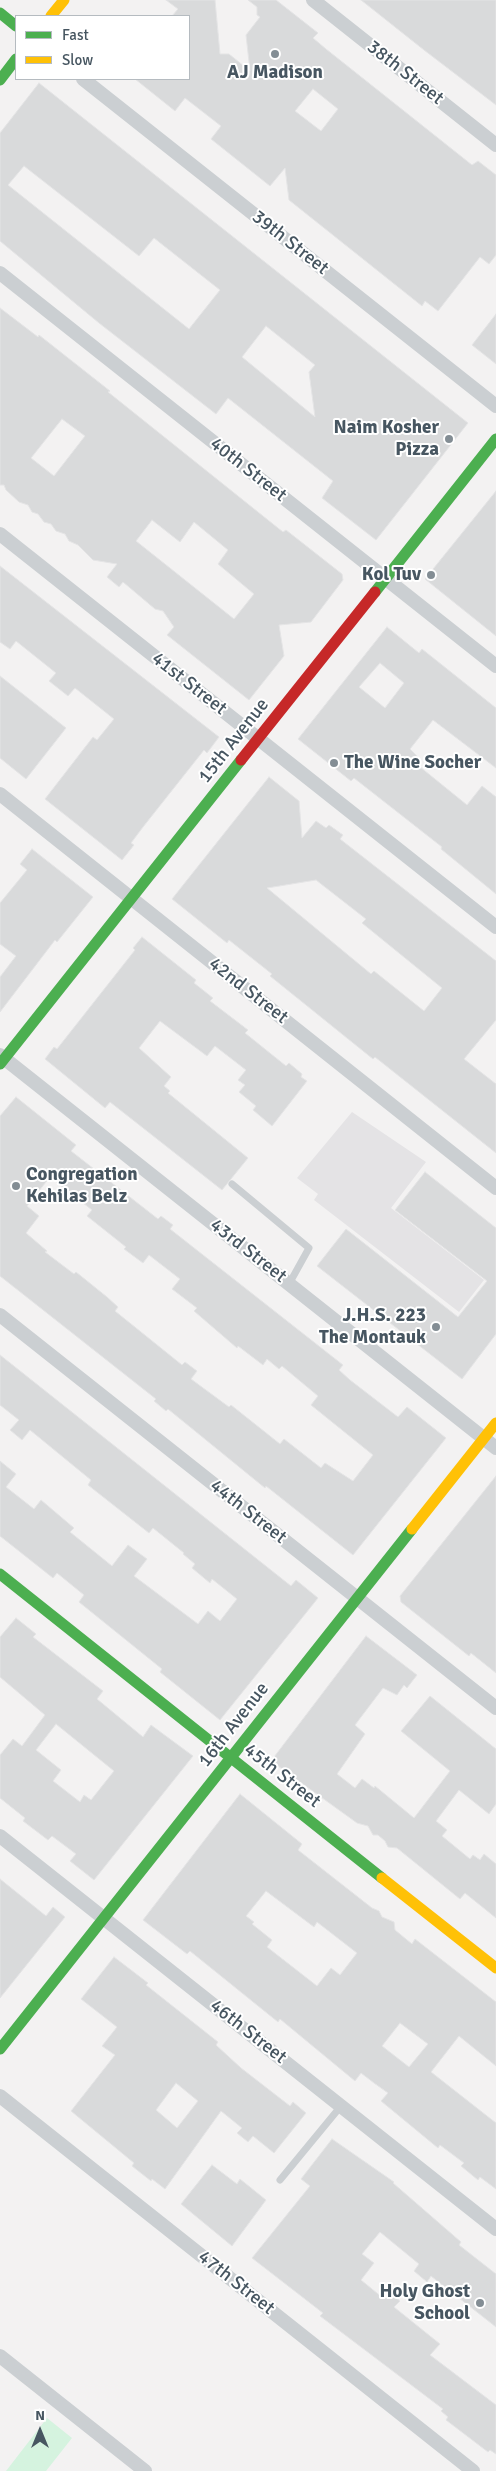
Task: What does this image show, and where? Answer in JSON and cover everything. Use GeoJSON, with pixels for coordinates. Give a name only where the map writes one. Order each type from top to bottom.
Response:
{"type":"FeatureCollection","features":[{"type":"Feature","properties":{"kind":"street"},"geometry":{"type":"LineString","coordinates":[[52,15],[64,0]]}},
{"type":"Feature","properties":{"kind":"street","name":"38th Street"},"geometry":{"type":"LineString","coordinates":[[313,0],[496,145]]}},
{"type":"Feature","properties":{"kind":"street"},"geometry":{"type":"LineString","coordinates":[[0,13],[15,25]]}},
{"type":"Feature","properties":{"kind":"street"},"geometry":{"type":"LineString","coordinates":[[0,80],[15,61]]}},
{"type":"Feature","properties":{"kind":"street","name":"39th Street"},"geometry":{"type":"LineString","coordinates":[[85,80],[496,406]]}},
{"type":"Feature","properties":{"kind":"street","name":"40th Street"},"geometry":{"type":"LineString","coordinates":[[0,274],[496,666]]}},
{"type":"Feature","properties":{"kind":"street","name":"15th Avenue"},"geometry":{"type":"LineString","coordinates":[[2,1059],[132,899],[496,439]]}},
{"type":"Feature","properties":{"kind":"street","name":"41st Street"},"geometry":{"type":"LineString","coordinates":[[0,534],[496,927]]}},
{"type":"Feature","properties":{"kind":"street","name":"42nd Street"},"geometry":{"type":"LineString","coordinates":[[0,794],[496,1188]]}},
{"type":"Feature","properties":{"kind":"street","name":"43rd Street"},"geometry":{"type":"LineString","coordinates":[[2,1059],[496,1448]]}},
{"type":"Feature","properties":{"kind":"street","name":"44th Street"},"geometry":{"type":"LineString","coordinates":[[0,1315],[496,1708]]}},
{"type":"Feature","properties":{"kind":"street","name":"16th Avenue"},"geometry":{"type":"LineString","coordinates":[[0,2049],[496,1423]]}},
{"type":"Feature","properties":{"kind":"street","name":"45th Street"},"geometry":{"type":"LineString","coordinates":[[0,1574],[496,1968]]}},
{"type":"Feature","properties":{"kind":"street","name":"46th Street"},"geometry":{"type":"LineString","coordinates":[[0,1836],[496,2229]]}},
{"type":"Feature","properties":{"kind":"street","name":"47th Street"},"geometry":{"type":"LineString","coordinates":[[0,2096],[473,2471]]}},
{"type":"Feature","properties":{"kind":"street"},"geometry":{"type":"LineString","coordinates":[[0,2356],[145,2471]]}},
{"type":"Feature","properties":{"kind":"lane"},"geometry":{"type":"LineString","coordinates":[[232,1184],[309,1248],[289,1284]]}},
{"type":"Feature","properties":{"kind":"lane"},"geometry":{"type":"LineString","coordinates":[[280,2180],[341,2106]]}},
{"type":"Feature","properties":{"kind":"shaded area"},"geometry":{"type":"Polygon","coordinates":[[[352,1112],[426,1162],[391,1208],[484,1280],[459,1312],[314,1200],[318,1194],[297,1178],[352,1112]]]}},
{"type":"Feature","properties":{"kind":"green space"},"geometry":{"type":"Polygon","coordinates":[[[47,2418],[72,2438],[46,2471],[6,2471],[47,2418]]]}},
{"type":"Feature","properties":{"kind":"building"},"geometry":{"type":"Polygon","coordinates":[[[166,0],[215,0],[220,54],[229,54],[250,71],[246,35],[260,17],[257,15],[257,7],[248,0],[276,0],[318,33],[313,38],[326,49],[472,165],[478,161],[496,175],[496,255],[489,264],[480,257],[438,311],[425,301],[422,306],[289,200],[285,168],[270,186],[211,139],[221,126],[185,98],[175,111],[136,80],[190,80],[190,15],[173,15],[178,9],[166,0]],[[313,89],[295,111],[321,131],[338,109],[313,89]]]}},
{"type":"Feature","properties":{"kind":"building"},"geometry":{"type":"Polygon","coordinates":[[[361,0],[496,0],[496,105],[424,50],[361,0]]]}},
{"type":"Feature","properties":{"kind":"building"},"geometry":{"type":"Polygon","coordinates":[[[39,83],[468,423],[376,540],[322,498],[333,481],[228,398],[216,414],[99,323],[0,241],[0,133],[39,83]],[[24,166],[8,185],[189,329],[220,290],[154,238],[139,256],[24,166]],[[266,326],[242,357],[315,417],[309,372],[315,365],[266,326]]]}},
{"type":"Feature","properties":{"kind":"building"},"geometry":{"type":"Polygon","coordinates":[[[0,308],[38,337],[39,335],[110,391],[108,392],[283,532],[286,530],[342,574],[343,580],[311,622],[279,625],[284,656],[249,700],[167,635],[174,627],[163,611],[155,609],[123,582],[119,587],[107,577],[117,564],[93,560],[78,545],[69,541],[65,534],[56,531],[51,524],[44,522],[38,514],[32,512],[28,505],[19,502],[6,490],[4,485],[0,485],[0,308]],[[62,419],[31,458],[54,476],[85,436],[62,419]],[[152,520],[136,541],[234,619],[254,594],[218,564],[228,550],[194,522],[180,542],[152,520]]]}},
{"type":"Feature","properties":{"kind":"building"},"geometry":{"type":"Polygon","coordinates":[[[496,314],[496,364],[472,345],[496,314]]]}},
{"type":"Feature","properties":{"kind":"building"},"geometry":{"type":"Polygon","coordinates":[[[496,491],[496,636],[425,579],[496,491]]]}},
{"type":"Feature","properties":{"kind":"building"},"geometry":{"type":"Polygon","coordinates":[[[0,566],[219,737],[207,753],[204,750],[143,827],[131,843],[134,845],[122,860],[45,799],[93,737],[97,740],[114,719],[75,688],[68,696],[49,681],[56,673],[16,641],[10,649],[0,642],[0,566]]]}},
{"type":"Feature","properties":{"kind":"building"},"geometry":{"type":"Polygon","coordinates":[[[387,627],[419,653],[422,649],[496,708],[496,768],[433,720],[410,749],[418,757],[414,762],[467,805],[482,786],[496,797],[496,894],[441,849],[442,847],[354,778],[351,781],[298,739],[387,627]],[[380,663],[359,687],[385,708],[404,683],[380,663]]]}},
{"type":"Feature","properties":{"kind":"building"},"geometry":{"type":"Polygon","coordinates":[[[0,676],[66,728],[26,779],[0,758],[0,676]]]}},
{"type":"Feature","properties":{"kind":"building"},"geometry":{"type":"Polygon","coordinates":[[[269,777],[299,801],[302,838],[316,821],[326,828],[329,825],[343,835],[340,839],[496,961],[496,1020],[464,1059],[496,1084],[496,1153],[375,1057],[373,1059],[270,976],[272,974],[229,940],[227,943],[172,899],[269,777]],[[316,880],[267,888],[371,974],[374,971],[424,1011],[442,988],[362,923],[366,919],[316,880]]]}},
{"type":"Feature","properties":{"kind":"building"},"geometry":{"type":"Polygon","coordinates":[[[32,849],[93,897],[57,942],[55,940],[0,1012],[0,977],[16,956],[0,944],[0,903],[27,870],[20,864],[32,849]]]}},
{"type":"Feature","properties":{"kind":"building"},"geometry":{"type":"Polygon","coordinates":[[[142,937],[196,980],[194,983],[213,998],[210,1001],[248,1030],[245,1033],[286,1066],[289,1063],[307,1081],[272,1126],[253,1110],[256,1106],[239,1092],[245,1085],[238,1080],[246,1070],[215,1046],[207,1056],[160,1021],[139,1048],[171,1077],[164,1086],[170,1091],[168,1093],[248,1158],[222,1190],[110,1102],[105,1108],[45,1059],[54,1047],[57,1049],[135,950],[133,948],[142,937]]]}},
{"type":"Feature","properties":{"kind":"building"},"geometry":{"type":"Polygon","coordinates":[[[16,1097],[76,1145],[71,1151],[158,1219],[161,1216],[173,1225],[170,1229],[343,1365],[339,1370],[350,1380],[398,1417],[407,1407],[446,1438],[353,1555],[266,1486],[265,1488],[168,1409],[166,1411],[154,1401],[156,1399],[0,1276],[0,1116],[16,1097]],[[50,1177],[27,1206],[39,1216],[26,1233],[47,1251],[45,1252],[74,1274],[76,1272],[107,1297],[118,1307],[115,1311],[182,1365],[185,1362],[197,1371],[191,1379],[229,1407],[231,1405],[280,1444],[284,1439],[321,1468],[325,1463],[353,1481],[373,1455],[311,1405],[318,1396],[282,1366],[279,1369],[267,1359],[263,1365],[238,1346],[237,1348],[194,1311],[197,1308],[172,1289],[180,1279],[149,1255],[143,1263],[124,1249],[126,1247],[87,1216],[92,1210],[50,1177]]]}},
{"type":"Feature","properties":{"kind":"building"},"geometry":{"type":"Polygon","coordinates":[[[425,1172],[496,1228],[496,1334],[462,1379],[317,1266],[346,1229],[458,1317],[487,1281],[395,1210],[425,1172]]]}},
{"type":"Feature","properties":{"kind":"building"},"geometry":{"type":"Polygon","coordinates":[[[0,1355],[291,1586],[296,1580],[318,1598],[220,1720],[160,1672],[162,1669],[79,1602],[84,1595],[57,1573],[53,1578],[0,1536],[0,1461],[16,1474],[6,1487],[34,1509],[41,1500],[74,1528],[70,1532],[112,1566],[128,1545],[147,1559],[134,1576],[198,1624],[208,1611],[220,1621],[237,1599],[212,1579],[210,1583],[192,1568],[195,1564],[153,1528],[149,1533],[88,1485],[91,1480],[30,1430],[22,1440],[10,1430],[19,1420],[0,1405],[0,1355]]]}},
{"type":"Feature","properties":{"kind":"building"},"geometry":{"type":"Polygon","coordinates":[[[496,1476],[496,1673],[471,1653],[469,1656],[401,1602],[400,1596],[496,1476]]]}},
{"type":"Feature","properties":{"kind":"building"},"geometry":{"type":"Polygon","coordinates":[[[16,1618],[36,1634],[33,1637],[103,1691],[97,1699],[143,1737],[151,1725],[193,1756],[94,1880],[70,1861],[76,1854],[52,1836],[48,1840],[23,1821],[25,1818],[0,1798],[0,1755],[13,1739],[22,1746],[45,1715],[0,1677],[0,1637],[16,1618]],[[56,1724],[36,1750],[61,1770],[53,1781],[80,1802],[84,1795],[91,1800],[114,1771],[56,1724]]]}},
{"type":"Feature","properties":{"kind":"building"},"geometry":{"type":"Polygon","coordinates":[[[366,1636],[417,1675],[407,1688],[404,1685],[397,1695],[383,1688],[355,1725],[365,1734],[337,1774],[355,1788],[362,1779],[374,1788],[375,1786],[414,1818],[450,1771],[401,1731],[430,1696],[496,1749],[496,1804],[489,1814],[459,1790],[436,1821],[447,1830],[442,1836],[470,1859],[473,1855],[480,1860],[484,1854],[496,1864],[496,1918],[465,1893],[460,1899],[397,1848],[388,1847],[385,1841],[378,1835],[373,1835],[368,1826],[357,1823],[271,1761],[366,1636]]]}},
{"type":"Feature","properties":{"kind":"building"},"geometry":{"type":"Polygon","coordinates":[[[240,1794],[302,1844],[298,1850],[372,1908],[379,1911],[382,1917],[394,1922],[395,1930],[412,1944],[415,1939],[496,2002],[496,2066],[459,2036],[431,2072],[496,2123],[496,2189],[480,2177],[478,2180],[461,2166],[464,2163],[440,2145],[438,2148],[381,2101],[388,2093],[361,2073],[355,2081],[280,2019],[278,2022],[190,1951],[187,1954],[143,1920],[240,1794]],[[266,1891],[246,1916],[254,1922],[252,1924],[272,1940],[267,1947],[317,1986],[331,1968],[340,1975],[357,1953],[317,1922],[314,1927],[266,1891]],[[400,2023],[382,2046],[409,2067],[428,2044],[400,2023]]]}},
{"type":"Feature","properties":{"kind":"building"},"geometry":{"type":"Polygon","coordinates":[[[0,1879],[46,1916],[53,1907],[65,1917],[0,1998],[0,1879]]]}},
{"type":"Feature","properties":{"kind":"building"},"geometry":{"type":"Polygon","coordinates":[[[114,1957],[218,2042],[216,2045],[241,2068],[290,2106],[293,2102],[306,2113],[274,2153],[253,2136],[248,2142],[237,2133],[242,2128],[221,2111],[165,2189],[132,2166],[134,2163],[71,2111],[115,2055],[102,2046],[117,2027],[81,1999],[114,1957]],[[176,2083],[156,2110],[177,2128],[198,2101],[176,2083]]]}},
{"type":"Feature","properties":{"kind":"building"},"geometry":{"type":"Polygon","coordinates":[[[332,2139],[394,2182],[461,2242],[459,2245],[496,2274],[496,2327],[431,2276],[427,2282],[414,2271],[419,2264],[380,2232],[362,2254],[374,2263],[361,2280],[383,2298],[388,2291],[400,2301],[394,2307],[440,2344],[430,2355],[496,2405],[496,2454],[490,2450],[488,2452],[446,2420],[448,2417],[441,2411],[443,2409],[320,2316],[323,2313],[252,2258],[310,2186],[301,2179],[332,2139]]]}},
{"type":"Feature","properties":{"kind":"building"},"geometry":{"type":"Polygon","coordinates":[[[212,2165],[237,2184],[240,2179],[266,2200],[232,2246],[181,2204],[212,2165]]]}},
{"type":"Feature","properties":{"kind":"traffic: fast"},"geometry":{"type":"LineString","coordinates":[[0,13],[15,25]]}},
{"type":"Feature","properties":{"kind":"traffic: fast"},"geometry":{"type":"LineString","coordinates":[[0,80],[15,60]]}},
{"type":"Feature","properties":{"kind":"traffic: fast"},"geometry":{"type":"LineString","coordinates":[[375,592],[496,439]]}},
{"type":"Feature","properties":{"kind":"traffic: fast"},"geometry":{"type":"LineString","coordinates":[[0,1064],[241,760]]}},
{"type":"Feature","properties":{"kind":"traffic: fast"},"geometry":{"type":"LineString","coordinates":[[0,2049],[412,1529]]}},
{"type":"Feature","properties":{"kind":"traffic: fast"},"geometry":{"type":"LineString","coordinates":[[0,1574],[382,1878]]}},
{"type":"Feature","properties":{"kind":"traffic: slow"},"geometry":{"type":"LineString","coordinates":[[52,15],[64,0]]}},
{"type":"Feature","properties":{"kind":"traffic: slow"},"geometry":{"type":"LineString","coordinates":[[412,1529],[496,1423]]}},
{"type":"Feature","properties":{"kind":"traffic: slow"},"geometry":{"type":"LineString","coordinates":[[382,1878],[496,1968]]}},
{"type":"Feature","properties":{"kind":"traffic: jam"},"geometry":{"type":"LineString","coordinates":[[241,760],[375,592]]}},
{"type":"Feature","properties":{"kind":"place","name":"AJ Madison"},"geometry":{"type":"Point","coordinates":[275,54]}},
{"type":"Feature","properties":{"kind":"place","name":"Naim Kosher Pizza"},"geometry":{"type":"Point","coordinates":[449,439]}},
{"type":"Feature","properties":{"kind":"place","name":"Kol Tuv"},"geometry":{"type":"Point","coordinates":[431,575]}},
{"type":"Feature","properties":{"kind":"place","name":"The Wine Socher"},"geometry":{"type":"Point","coordinates":[334,763]}},
{"type":"Feature","properties":{"kind":"place","name":"Congregation Kehilas Belz"},"geometry":{"type":"Point","coordinates":[16,1186]}},
{"type":"Feature","properties":{"kind":"place","name":"J.H.S. 223 The Montauk"},"geometry":{"type":"Point","coordinates":[436,1327]}},
{"type":"Feature","properties":{"kind":"place","name":"Holy Ghost School"},"geometry":{"type":"Point","coordinates":[480,2303]}}]}
